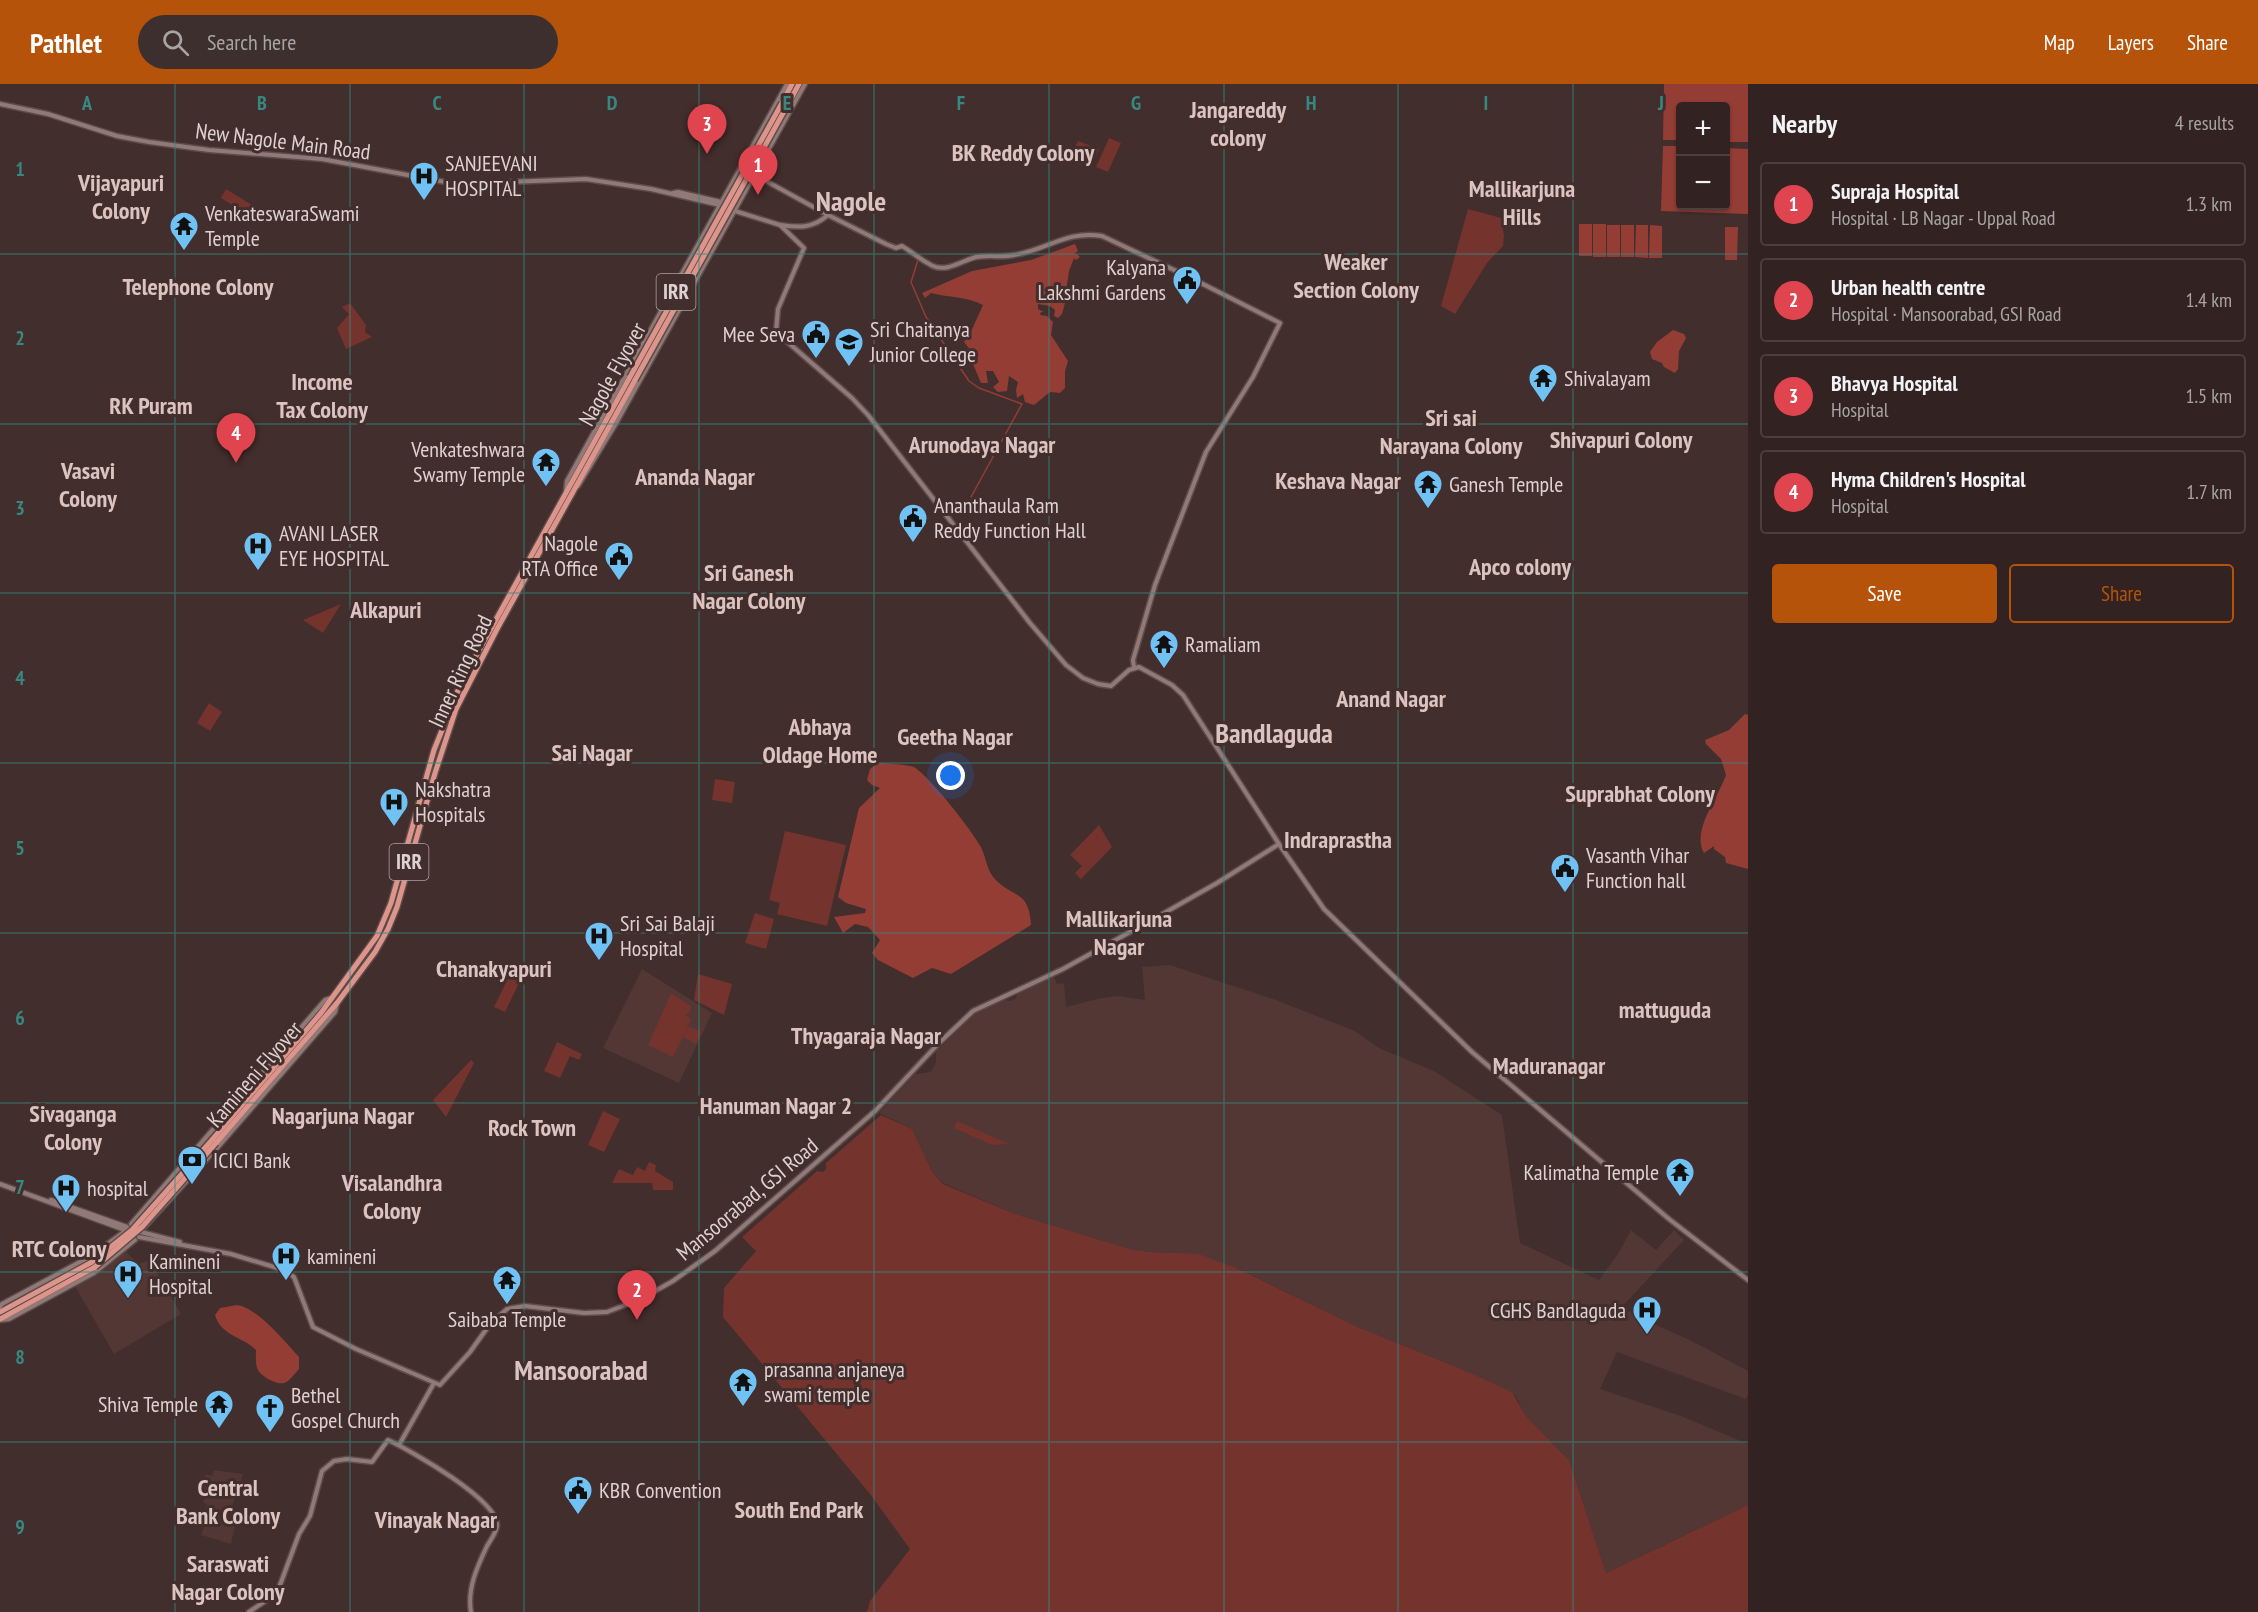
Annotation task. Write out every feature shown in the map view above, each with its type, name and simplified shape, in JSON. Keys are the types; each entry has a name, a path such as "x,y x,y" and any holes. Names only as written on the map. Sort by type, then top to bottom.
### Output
{"highway":[{"name":"Nagole Flyover","path":"569,490 784,104 792,84"},
{"name":"Nagole Flyover","path":"784,104 799,84"},
{"name":"Inner Ring Road","path":"334,997 377,936 389,910 434,750 461,683 569,490"},
{"name":"Inner Ring Road","path":"337,1003 375,952 388,929 397,907 456,709 569,490"},
{"path":"421,797 426,804"},
{"name":"Kamineni Flyover","path":"0,1320 119,1249 142,1227 334,997"},
{"name":"Kamineni Flyover","path":"214,1142 337,1003"},
{"name":"Kamineni Flyover","path":"0,1312 93,1264"}],"street":[{"path":"787,84 567,481 569,490 584,478 805,84"},
{"name":"New Nagole Main Road","path":"0,104 55,116 117,136 149,142 209,150 322,159 456,184 578,178 672,193 678,192 720,204"},
{"path":"760,133 773,140"},
{"path":"755,175 886,244 896,248 902,246 934,267 952,266 975,257 1013,256 1034,251 1071,236 1102,236 1280,323 1253,377 1206,452 1147,609 1133,660 1134,667"},
{"path":"735,211 780,225 801,228 820,222 828,215"},
{"path":"780,225 804,248 778,309 776,332 852,398 868,415 1023,615 1069,668 1093,683 1111,686 1134,667 1142,668 1184,694 1318,903 1464,1044 1654,1207 1747,1277"},
{"path":"697,247 710,254"},
{"path":"656,321 669,328"},
{"name":"Mansoorabad, GSI Road","path":"435,1383 440,1385 445,1381 490,1324 507,1308 525,1306 584,1313 607,1312 641,1299 673,1281 715,1251 867,1118 973,1011 1062,969 1160,916 1279,844"},
{"path":"0,1307 91,1256 127,1228 326,1000 334,997"},
{"path":"0,1320 9,1319 94,1273 138,1236 335,1012 337,1003"},
{"path":"0,1184 127,1228 138,1227 138,1236"},
{"path":"127,1228 127,1238 138,1236 176,1242 231,1254 284,1270 294,1276 313,1327 435,1383 399,1445"},
{"path":"249,1612 277,1593 299,1534 310,1516 321,1471 334,1461 347,1459 372,1462 387,1440 443,1472 478,1497 494,1513 497,1527 476,1570 470,1593 471,1612"}],"shaded area":[{"path":"1664,84 1748,84 1748,142 1730,142 1730,102 1676,102 1676,140 1663,140"},
{"path":"1109,138 1121,143 1108,172 1096,167"},
{"path":"1078,141 1099,149 1091,168 1069,159"},
{"path":"1663,146 1676,146 1676,210 1730,210 1730,148 1748,149 1748,214 1661,211"},
{"path":"226,189 268,215 263,224 221,198"},
{"path":"1468,209 1501,218 1503,246 1487,263 1455,314 1441,306"},
{"path":"1579,224 1592,224 1592,256 1579,256"},
{"path":"1593,224 1606,224 1606,257 1593,257"},
{"path":"1607,225 1620,225 1620,257 1607,257"},
{"path":"1621,225 1634,225 1634,257 1621,257"},
{"path":"1636,225 1648,225 1648,258 1635,257"},
{"path":"1650,225 1662,226 1662,258 1649,258"},
{"path":"1725,227 1738,227 1737,260 1725,260"},
{"path":"1075,244 1078,251 1074,254 1080,257 1076,260 1074,258 1069,271 1065,298 1060,293 1065,303 1062,314 1058,318 1054,316 1055,310 1050,306 1038,304 1038,309 1044,312 1040,315 1047,316 1053,322 1051,335 1068,361 1065,371 1065,388 1060,393 1050,392 1034,405 1025,402 1023,394 1017,398 1018,382 1009,376 1007,391 998,392 993,387 999,382 993,371 986,371 988,383 981,383 973,364 978,360 964,342 983,305 931,293 925,298 922,293 972,271 1031,260"},
{"path":"350,303 366,325 365,332 372,337 346,349 337,328 349,314 342,307"},
{"path":"1673,330 1684,334 1686,338 1679,351 1678,369 1675,373 1652,359 1650,352 1657,342"},
{"path":"341,604 323,633 303,620"},
{"path":"209,703 222,712 210,731 197,723"},
{"path":"1745,714 1748,715 1748,869 1726,863 1725,857 1714,849 1714,846 1704,853 1701,844 1703,824 1726,775 1721,759 1706,744 1705,740 1729,730"},
{"path":"878,763 912,766 921,772 974,836 994,878 1019,896 1027,905 1031,925 951,974 932,968 913,978 878,960 872,953 880,940 868,927 855,924 843,933 834,917 865,913 866,909 846,903 838,897 859,808 880,788 867,780 870,769"},
{"path":"715,779 735,782 732,803 712,800"},
{"path":"1099,825 1112,847 1081,879 1075,873 1082,866 1070,855"},
{"path":"785,831 846,845 827,926 777,914 780,903 769,900"},
{"path":"755,913 774,919 766,949 745,943"},
{"path":"1170,965 1276,1000 1355,1031 1379,1048 1434,1071 1502,1115 1520,1243 1599,1280 1618,1254 1631,1230 1656,1250 1674,1230 1684,1240 1622,1307 1748,1371 1746,1399 1617,1352 1600,1389 1681,1416 1748,1444 1748,1505 1606,1573 1569,1460 1526,1416 1515,1395 1459,1368 1358,1327 1232,1266 1200,1255 1127,1248 1015,1214 943,1183 933,1173 912,1129 879,1113 915,1074 931,1072 936,1062 936,1052 976,1012 1004,1000 1010,1001 1016,998 1017,993 1054,977 1057,984 1064,983 1066,1007 1118,996 1145,1000 1142,967"},
{"path":"514,966 525,971 505,1012 494,1007"},
{"path":"642,969 712,1013 679,1083 603,1048"},
{"path":"698,974 732,984 724,1015 694,1000"},
{"path":"671,993 691,1006 690,1012 685,1015 691,1019 684,1036 689,1026 701,1032 696,1044 683,1037 673,1057 648,1045"},
{"path":"557,1042 582,1054 579,1060 570,1056 560,1078 544,1071"},
{"path":"471,1060 474,1063 446,1117 433,1100"},
{"path":"603,1111 620,1119 604,1152 588,1145"},
{"path":"881,1115 912,1129 933,1173 943,1184 1015,1214 1127,1248 1206,1256 1232,1266 1358,1327 1512,1392 1526,1416 1569,1460 1606,1573 1748,1505 1748,1612 867,1612 870,1601 910,1549 870,1494 723,1317 724,1288 756,1251 742,1237 817,1171 823,1172 826,1169 826,1163"},
{"path":"957,1121 1008,1144 992,1145 954,1128"},
{"path":"649,1162 656,1165 655,1171 673,1182 673,1190 653,1190 652,1183 612,1183 619,1169 633,1175 637,1167 645,1171"},
{"name":"Kamineni Hospital","path":"126,1252 139,1264 150,1260 181,1314 114,1354 75,1286"},
{"path":"237,1305 254,1312 299,1357 299,1369 286,1382 277,1383 262,1375 256,1365 256,1350 227,1332 218,1322 215,1315 220,1308"},
{"path":"214,1470 243,1474 228,1518 236,1521 231,1544 201,1535 209,1513 204,1512 207,1504 203,1502 208,1492 198,1488 206,1474 212,1476"}],"waterway":[{"path":"918,260 911,282 926,317 969,381 979,388 1022,404 971,497"}],"place":[{"name":"Bhavya Hospital","path":"707,154"},
{"name":"Supraja Hospital","path":"758,195"},
{"name":"SANJEEVANI HOSPITAL","path":"424,202"},
{"name":"VenkateswaraSwami Temple","path":"184,252"},
{"name":"Kalyana Lakshmi Gardens","path":"1187,306"},
{"name":"Mee Seva","path":"816,360"},
{"name":"Sri Chaitanya Junior College","path":"849,368"},
{"name":"Shivalayam","path":"1543,404"},
{"name":"Hyma Children's Hospital","path":"236,463"},
{"name":"Venkateshwara Swamy Temple","path":"546,488"},
{"name":"Ganesh Temple","path":"1428,510"},
{"name":"Ananthaula Ram Reddy Function Hall","path":"913,544"},
{"name":"AVANI LASER EYE HOSPITAL","path":"258,572"},
{"name":"Nagole RTA Office","path":"619,582"},
{"name":"Ramaliam","path":"1164,670"},
{"name":"Nakshatra Hospitals","path":"394,828"},
{"name":"Vasanth Vihar Function hall","path":"1565,894"},
{"name":"Sri Sai Balaji Hospital","path":"599,962"},
{"name":"ICICI Bank","path":"192,1186"},
{"name":"Kalimatha Temple","path":"1680,1198"},
{"name":"hospital","path":"66,1214"},
{"name":"kamineni","path":"286,1282"},
{"name":"Kamineni Hospital","path":"128,1300"},
{"name":"Saibaba Temple","path":"507,1306"},
{"name":"Urban health centre","path":"637,1320"},
{"name":"CGHS Bandlaguda","path":"1647,1336"},
{"name":"prasanna anjaneya swami temple","path":"743,1408"},
{"name":"Shiva Temple","path":"219,1430"},
{"name":"Bethel Gospel Church","path":"270,1434"},
{"name":"KBR Convention","path":"578,1516"}],"district":[{"name":"Jangareddy colony","path":"1238,124"},
{"name":"BK Reddy Colony","path":"1023,153"},
{"name":"Vijayapuri Colony","path":"121,197"},
{"name":"Nagole","path":"851,201"},
{"name":"Mallikarjuna Hills","path":"1522,203"},
{"name":"Weaker Section Colony","path":"1356,276"},
{"name":"Telephone Colony","path":"198,287"},
{"name":"Income Tax Colony","path":"322,396"},
{"name":"RK Puram","path":"151,406"},
{"name":"Sri sai Narayana Colony","path":"1451,432"},
{"name":"Shivapuri Colony","path":"1621,440"},
{"name":"Arunodaya Nagar","path":"982,445"},
{"name":"Ananda Nagar","path":"695,477"},
{"name":"Keshava Nagar","path":"1338,481"},
{"name":"Vasavi Colony","path":"88,485"},
{"name":"Apco colony","path":"1520,567"},
{"name":"Sri Ganesh Nagar Colony","path":"749,587"},
{"name":"Alkapuri","path":"386,610"},
{"name":"Anand Nagar","path":"1391,699"},
{"name":"Bandlaguda","path":"1274,733"},
{"name":"Geetha Nagar","path":"955,737"},
{"name":"Abhaya Oldage Home","path":"820,741"},
{"name":"Sai Nagar","path":"592,753"},
{"name":"Suprabhat Colony","path":"1640,794"},
{"name":"Indraprastha","path":"1338,840"},
{"name":"Mallikarjuna Nagar","path":"1119,933"},
{"name":"Chanakyapuri","path":"494,969"},
{"name":"mattuguda","path":"1665,1010"},
{"name":"Thyagaraja Nagar","path":"866,1036"},
{"name":"Maduranagar","path":"1549,1066"},
{"name":"Hanuman Nagar 2","path":"776,1106"},
{"name":"Nagarjuna Nagar","path":"343,1116"},
{"name":"Sivaganga Colony","path":"73,1128"},
{"name":"Rock Town","path":"532,1128"},
{"name":"Visalandhra Colony","path":"392,1197"},
{"name":"RTC Colony","path":"59,1249"},
{"name":"Mansoorabad","path":"581,1370"},
{"name":"Central Bank Colony","path":"228,1502"},
{"name":"South End Park","path":"799,1510"},
{"name":"Vinayak Nagar","path":"436,1520"},
{"name":"Saraswati Nagar Colony","path":"228,1578"}]}
